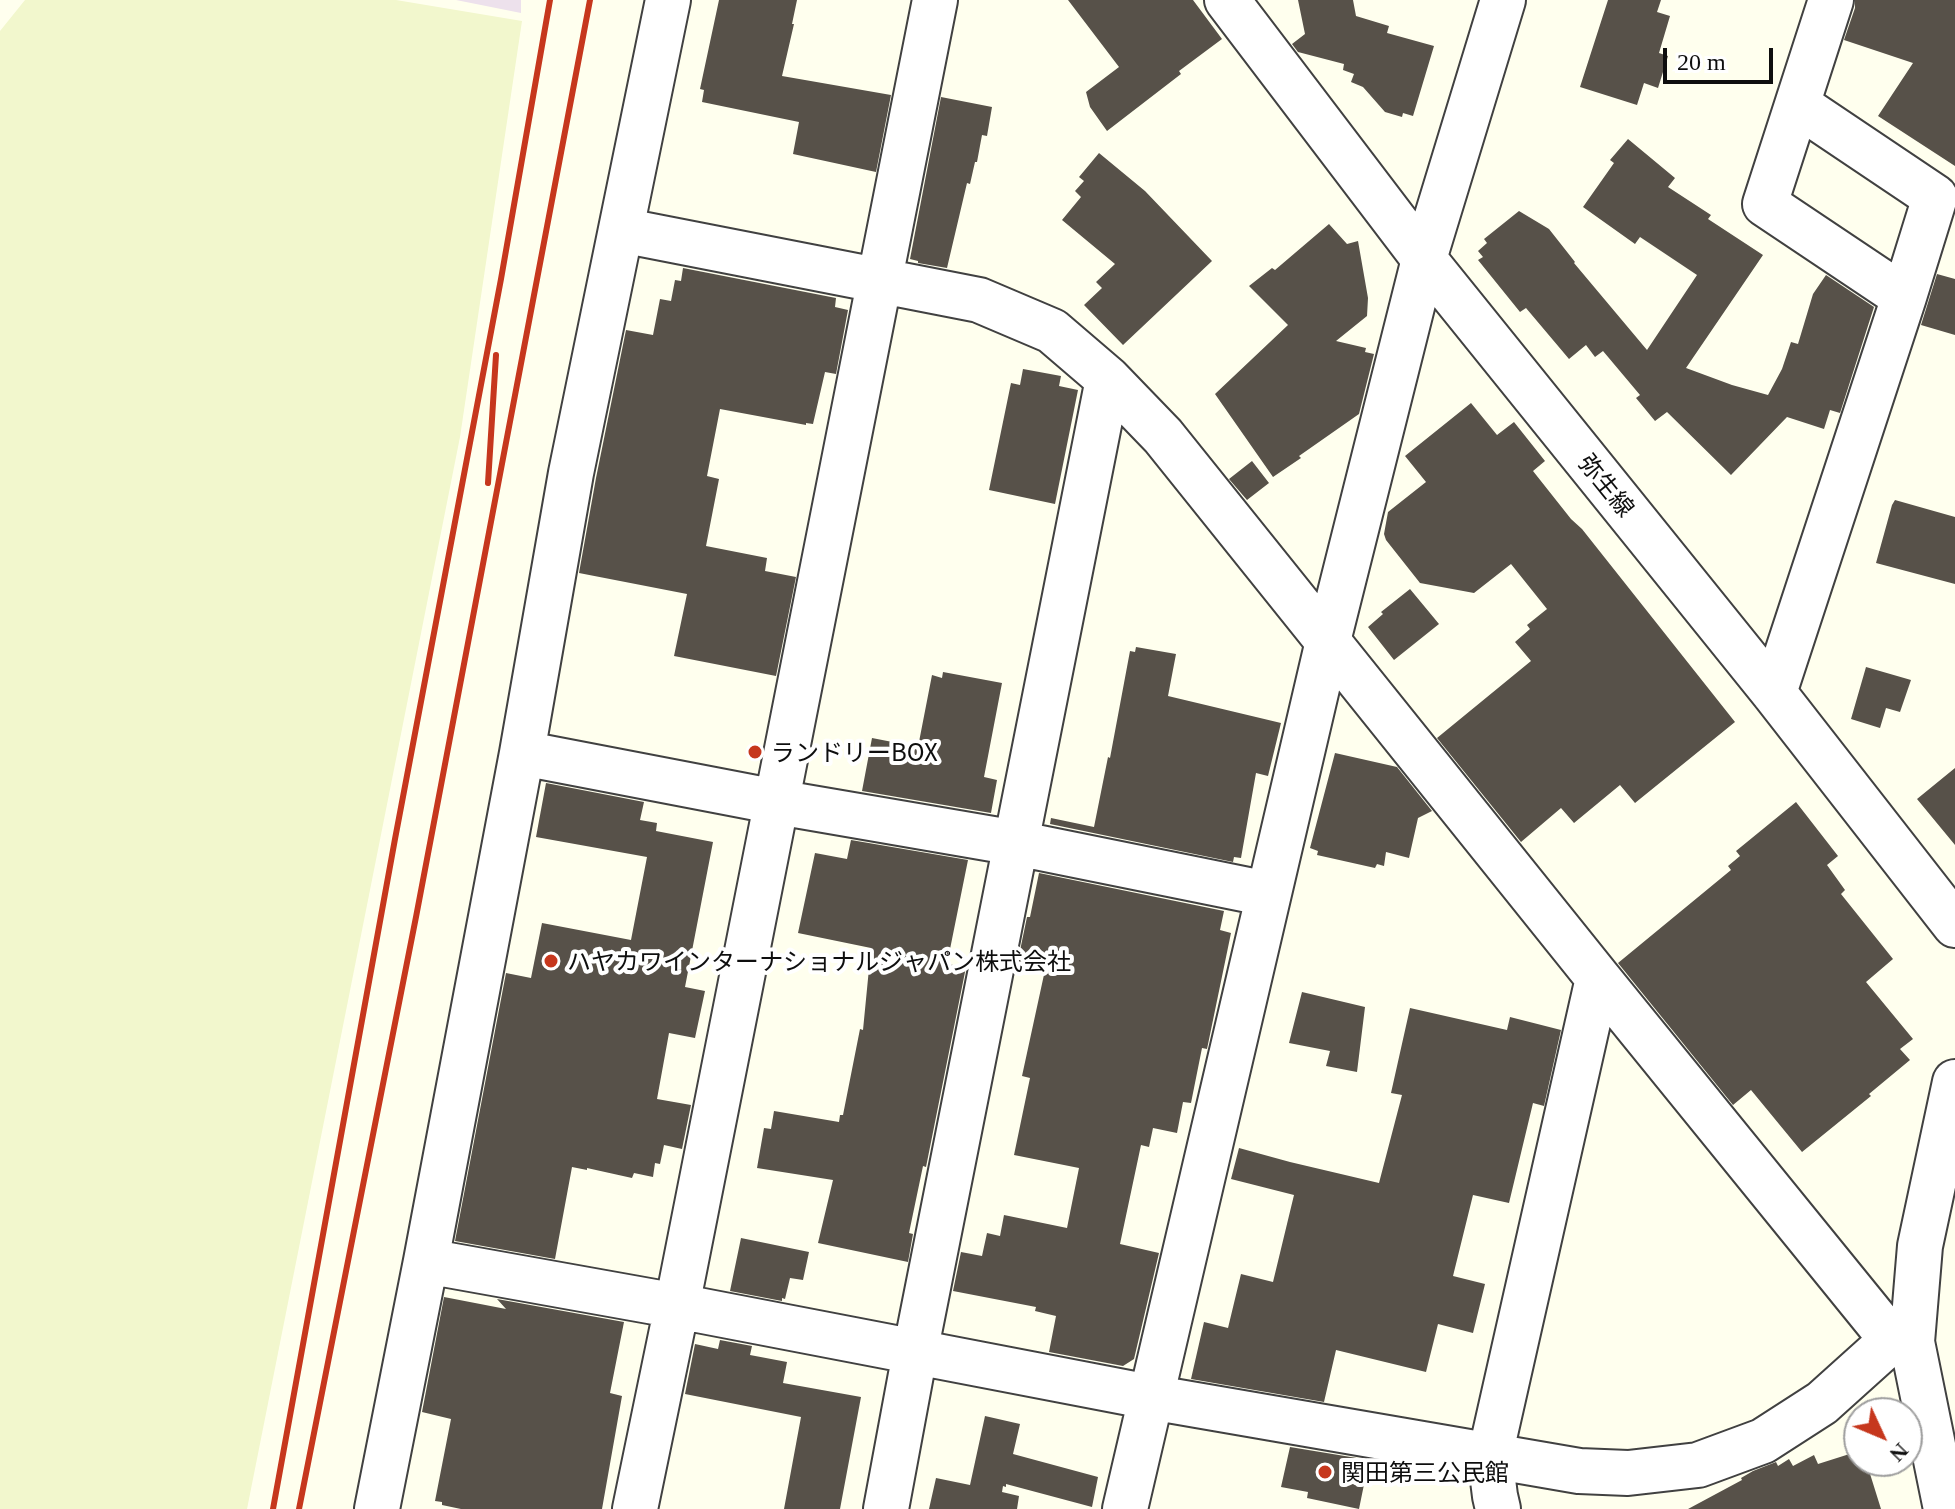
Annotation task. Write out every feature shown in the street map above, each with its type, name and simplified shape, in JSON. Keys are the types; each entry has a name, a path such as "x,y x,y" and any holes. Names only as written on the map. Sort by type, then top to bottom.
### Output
{"street":[{"path":"377,1509 522,753 571,473 668,0"},
{"path":"635,1509 935,0"},
{"name":"弥生線","path":"1227,0 1424,259 1774,693 1955,925"},
{"path":"1125,1509 1328,641 1424,259 1503,0"},
{"path":"1831,0 1765,204 1904,297"},
{"path":"1774,693 1935,197 1798,105"},
{"path":"621,230 979,300 1052,331 1108,379 1163,436 1598,978 1902,1341 1946,1509"},
{"path":"886,1509 1108,379"},
{"path":"522,753 777,802 1016,843 1268,894"},
{"path":"1498,1509 1490,1456 1598,978"},
{"path":"426,1261 1150,1397 1579,1471 1628,1473 1698,1465 1763,1441 1822,1403 1902,1341 1955,1082"}],"shaded area":[{"path":"456,0 521,0 521,13"}],"green space":[{"path":"25,0 396,0 522,21 460,437 247,1509 0,1509 0,31"}],"building":[{"path":"719,0 797,0 782,76 891,95 876,172 793,154 799,122 702,102 704,90 700,89"},
{"path":"1068,0 1193,0 1222,39 1107,131 1090,107 1086,92 1119,67"},
{"path":"1298,0 1353,0 1356,16 1389,26 1387,33 1434,46 1413,116 1403,113 1402,117 1385,112 1363,87 1351,82 1354,74 1343,70 1344,64 1298,52 1292,44 1305,34"},
{"path":"1608,0 1661,0 1657,12 1670,16 1659,53 1668,56 1658,88 1644,83 1637,105 1580,87"},
{"path":"1855,0 1955,0 1955,166 1878,116 1913,63 1844,40"},
{"path":"941,97 992,107 987,136 982,135 977,162 970,184 967,183 947,268 910,259"},
{"path":"1628,139 1675,178 1668,187 1711,215 1708,219 1763,255 1686,368 1768,395 1782,369 1791,342 1798,344 1813,294 1826,275 1874,307 1840,413 1830,410 1824,429 1787,417 1731,475 1667,412 1655,421 1636,398 1640,395 1603,351 1595,357 1586,345 1569,359 1526,308 1520,312 1478,260 1483,257 1478,251 1487,243 1484,239 1519,211 1549,229 1647,350 1697,275 1640,237 1635,244 1583,207 1614,163 1610,160"},
{"path":"1099,153 1145,191 1212,261 1123,345 1084,305 1102,288 1096,282 1115,264 1062,220 1081,197 1075,191 1084,181 1079,177"},
{"path":"1329,224 1347,244 1358,241 1368,298 1367,316 1336,341 1366,348 1365,352 1374,354 1359,414 1273,477 1215,394 1288,325 1249,286 1272,268 1275,270"},
{"path":"683,268 836,298 835,307 848,310 836,374 825,372 813,424 720,409 707,476 719,479 706,546 767,558 765,571 796,577 776,676 674,656 687,594 579,573 626,330 653,335 660,299 671,301 675,280 681,281"},
{"path":"1937,274 1955,279 1955,335 1921,325"},
{"path":"1023,369 1061,376 1059,386 1078,390 1055,504 989,490 1011,383 1020,385"},
{"path":"1471,403 1497,435 1514,422 1545,461 1533,471 1735,722 1635,803 1620,785 1574,823 1561,808 1521,842 1437,738 1531,661 1515,642 1530,629 1527,625 1547,609 1511,564 1474,593 1420,583 1384,534 1388,512 1426,482 1405,456"},
{"path":"1252,461 1269,483 1247,500 1229,479"},
{"path":"1895,500 1955,517 1955,584 1876,563"},
{"path":"1410,589 1439,624 1394,660 1368,627 1383,614 1381,612"},
{"path":"1136,647 1176,654 1168,696 1281,723 1268,776 1256,773 1241,858 1234,857 1233,862 1050,824 1051,818 1094,827 1130,651 1135,652"},
{"path":"1866,667 1911,680 1900,712 1886,708 1880,728 1851,719"},
{"path":"943,672 1002,683 984,777 997,780 991,813 862,791 872,738 918,747 932,675 942,678"},
{"path":"1335,753 1397,767 1432,811 1418,818 1409,858 1386,852 1384,866 1377,864 1375,868 1317,855 1318,851 1310,848"},
{"path":"1955,768 1955,845 1917,799"},
{"path":"546,783 644,802 640,820 657,823 656,831 713,842 685,987 705,991 695,1038 669,1033 657,1099 691,1105 682,1149 664,1145 660,1164 655,1163 653,1177 634,1173 632,1178 572,1167 555,1259 455,1241 506,973 531,978 542,923 631,940 647,857 536,837"},
{"path":"1796,802 1838,856 1827,865 1845,890 1841,894 1893,959 1866,982 1913,1039 1900,1049 1910,1060 1802,1152 1751,1090 1733,1105 1618,963 1731,870 1728,866 1740,856 1736,851"},
{"path":"851,840 968,860 947,964 966,967 926,1167 923,1166 909,1233 913,1234 908,1262 818,1243 833,1180 757,1168 764,1128 771,1129 774,1111 839,1122 840,1115 843,1115 860,1029 863,1030 871,948 798,933 815,853 847,859"},
{"path":"1039,873 1224,911 1220,930 1231,933 1207,1049 1202,1048 1191,1103 1183,1102 1177,1133 1153,1128 1149,1147 1141,1145 1120,1244 1159,1253 1134,1359 1123,1366 1049,1352 1056,1316 1035,1311 1036,1307 953,1291 961,1252 982,1256 987,1233 1000,1236 1004,1215 1067,1228 1079,1168 1014,1155 1030,1078 1022,1076 1045,970 1017,965"},
{"path":"1302,992 1365,1007 1357,1072 1326,1066 1330,1051 1289,1043"},
{"path":"1410,1008 1507,1030 1510,1017 1561,1030 1544,1106 1533,1103 1509,1203 1473,1195 1453,1276 1485,1284 1473,1333 1438,1324 1426,1372 1336,1350 1324,1402 1191,1379 1204,1322 1228,1328 1241,1274 1273,1282 1294,1195 1231,1179 1239,1148 1379,1183 1402,1095 1391,1093"},
{"path":"741,1238 809,1252 803,1280 790,1278 785,1299 782,1298 782,1301 730,1291"},
{"path":"444,1297 506,1309 497,1299 624,1322 610,1393 622,1396 602,1509 461,1509 435,1501 451,1419 422,1412"},
{"path":"720,1340 752,1346 750,1355 787,1362 783,1383 861,1397 840,1509 784,1509 801,1417 685,1394 695,1344 718,1349"},
{"path":"985,1416 1020,1424 1013,1454 1098,1477 1092,1507 1006,1484 1002,1492 1019,1496 1017,1509 929,1509 936,1478 970,1485"},
{"name":"関田第三公民館","path":"1290,1447 1369,1460 1359,1509 1307,1498 1308,1492 1281,1487"},
{"path":"1814,1455 1818,1464 1843,1456 1843,1477 1871,1477 1881,1509 1688,1509 1753,1471 1776,1462 1778,1466 1789,1459 1793,1466"}],"railway":[{"path":"273,1509 550,0"},
{"path":"299,1509 416,917 590,0"},
{"path":"488,483 496,355"}],"place":[{"name":"ランドリーBOX","path":"755,752"},
{"name":"ハヤカワインターナショナルジャパン株式会社","path":"551,961"},
{"name":"関田第三公民館","path":"1325,1472"}]}
